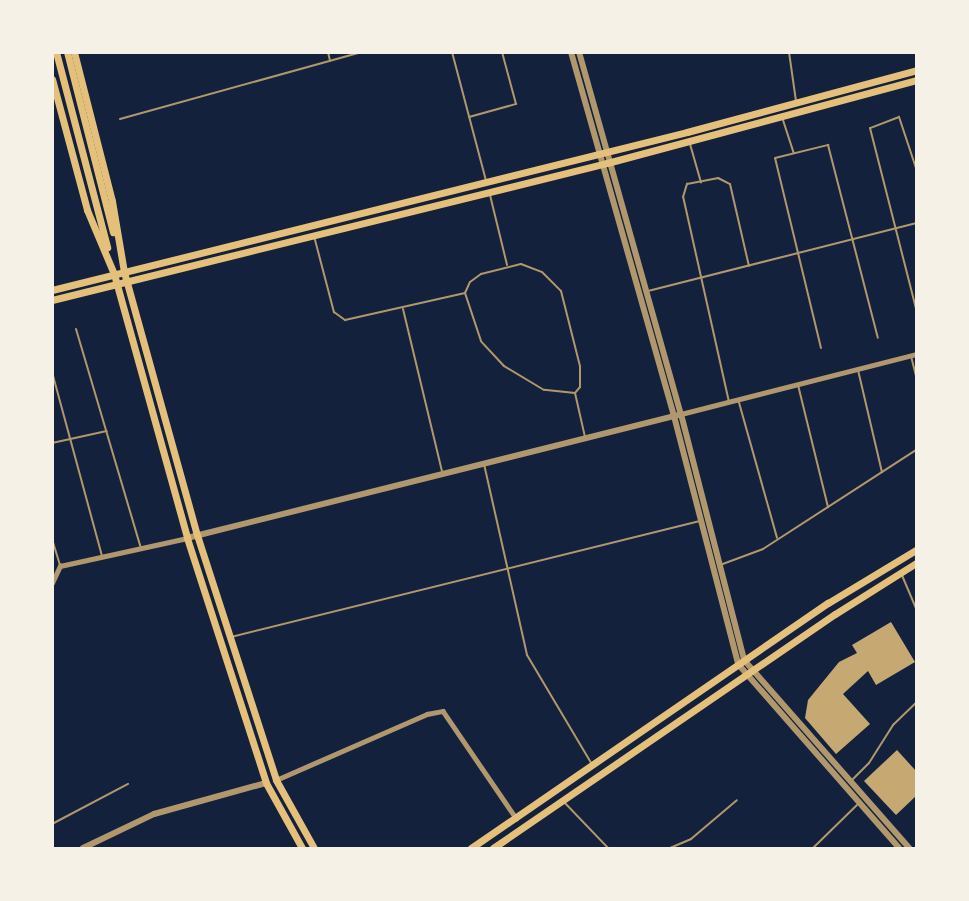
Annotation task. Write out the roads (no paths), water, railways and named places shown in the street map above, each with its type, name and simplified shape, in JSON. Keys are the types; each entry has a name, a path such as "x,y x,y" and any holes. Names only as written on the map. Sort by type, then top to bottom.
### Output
{"main road":[{"path":"56,52 115,278 187,538 266,783 302,849"},
{"path":"67,52 125,276 228,638 276,780 314,849"},
{"path":"74,52 112,201 125,276"},
{"path":"125,276 486,181 797,104 916,70"},
{"path":"52,79 87,210 115,278"},
{"path":"52,290 125,276 314,233 604,164 916,80"},
{"path":"52,300 115,278"},
{"path":"471,849 741,662 916,550"},
{"path":"493,849 748,673 916,562"}],"street":[{"path":"571,52 678,415 701,521 741,662 899,849"},
{"path":"579,52 601,154"},
{"path":"604,164 646,291 719,565 741,662"},
{"path":"52,584 60,566 187,538 914,355"},
{"path":"748,673 909,849"},
{"path":"276,780 427,714 443,711 516,818"},
{"path":"83,849 154,814 266,783"}],"lane":[{"path":"328,52 330,61"},
{"path":"120,119 361,52"},
{"path":"452,52 486,181"},
{"path":"470,117 516,104 502,52"},
{"path":"789,52 797,104"},
{"path":"782,117 794,153"},
{"path":"916,168 899,117 870,128 916,309"},
{"path":"690,142 701,182"},
{"path":"821,348 775,158 828,145 878,338"},
{"path":"729,402 683,197 687,184 718,178 730,184 749,266"},
{"path":"488,190 507,265"},
{"path":"646,291 798,255 916,223"},
{"path":"314,233 334,312 345,320 403,309 465,293"},
{"path":"521,264 542,272 561,291 580,366 580,387 575,393 544,390 504,366 481,341 465,293 470,282 480,274 507,265 521,264"},
{"path":"403,309 443,474"},
{"path":"76,329 141,548"},
{"path":"914,355 916,376"},
{"path":"858,369 882,472"},
{"path":"52,372 102,556"},
{"path":"797,384 828,507"},
{"path":"575,393 586,438"},
{"path":"738,399 777,539"},
{"path":"52,443 107,431"},
{"path":"719,565 777,539 916,450"},
{"path":"484,464 527,655 591,765"},
{"path":"228,638 701,521"},
{"path":"52,539 60,566"},
{"path":"900,572 916,609"},
{"path":"850,782 869,763 892,726 916,704"},
{"path":"52,824 128,784"},
{"path":"670,849 691,839 736,800"},
{"path":"563,801 608,849"},
{"path":"813,849 859,802"}]}
